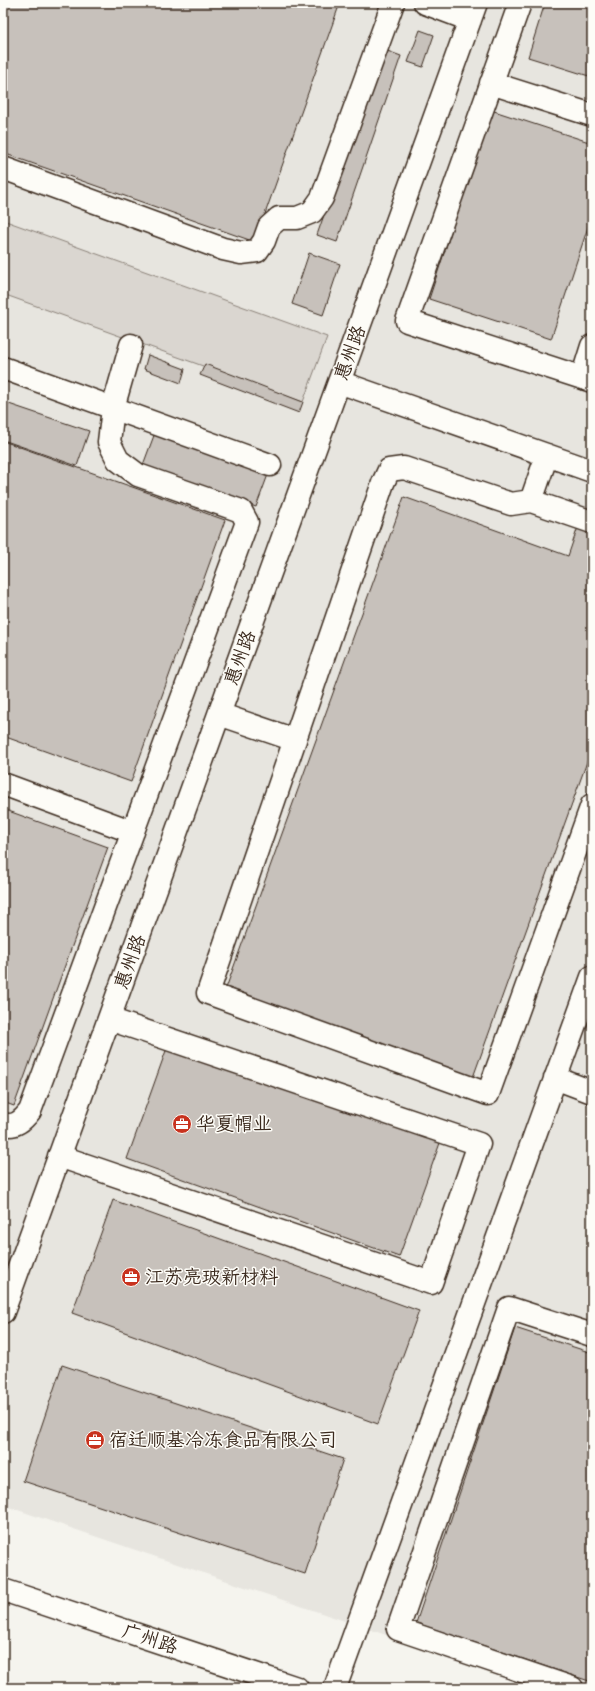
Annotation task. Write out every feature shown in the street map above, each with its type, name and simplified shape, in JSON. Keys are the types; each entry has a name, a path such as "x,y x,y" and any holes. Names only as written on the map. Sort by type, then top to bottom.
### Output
{"street":[{"path":"3,168 222,249 241,253 257,251 264,241 269,227 274,222 279,218 298,218 312,212 322,198 393,3"},
{"path":"425,3 473,11"},
{"path":"520,3 407,321 587,380 592,346"},
{"name":"惠州路","path":"3,1312 473,11"},
{"path":"491,83 592,115"},
{"path":"3,1124 8,1126 22,1121 30,1111 247,522 241,511 138,475 118,460 109,442 112,408 131,345"},
{"path":"3,368 270,465"},
{"path":"339,382 592,471"},
{"path":"531,501 547,455"},
{"path":"592,522 531,501 511,504 404,468 389,470 383,483 208,993 488,1094 592,804"},
{"path":"219,714 295,740"},
{"path":"3,784 133,832"},
{"path":"335,1688 555,1078 587,1004 592,977"},
{"path":"59,1156 431,1284 479,1144 109,1019"},
{"path":"555,1078 592,1092"},
{"path":"572,1688 398,1629 509,1308 592,1335"},
{"name":"广州路","path":"3,1590 297,1688"}],"shaded area":[{"path":"3,3 592,3 592,1688 542,1688 3,1505"},
{"path":"3,220 327,337 303,402 3,294"}],"building":[{"path":"3,3 340,3 255,242 3,153"},
{"path":"545,3 592,3 592,77 528,57"},
{"path":"420,30 434,35 423,67 408,62"},
{"path":"382,49 401,56 337,242 317,235"},
{"path":"491,110 592,143 592,215 551,339 429,299"},
{"path":"309,253 340,264 323,315 292,304"},
{"path":"148,355 185,369 181,383 144,369"},
{"path":"205,364 303,402 299,413 200,375"},
{"path":"3,402 89,431 77,466 3,440"},
{"path":"156,430 269,472 256,507 143,465"},
{"path":"3,441 225,520 131,782 3,736"},
{"path":"404,497 568,556 578,527 592,532 592,748 472,1080 225,991"},
{"path":"3,809 108,847 14,1106 3,1102"},
{"path":"168,1045 440,1143 399,1257 127,1159"},
{"path":"113,1200 419,1311 378,1424 72,1313"},
{"path":"515,1328 592,1353 592,1682 416,1623"},
{"path":"62,1365 343,1459 305,1574 23,1481"}],"place":[{"name":"华夏帽业","path":"182,1124"},
{"name":"江苏亮玻新材料","path":"131,1277"},
{"name":"宿迁顺基冷冻食品有限公司","path":"95,1440"}]}
